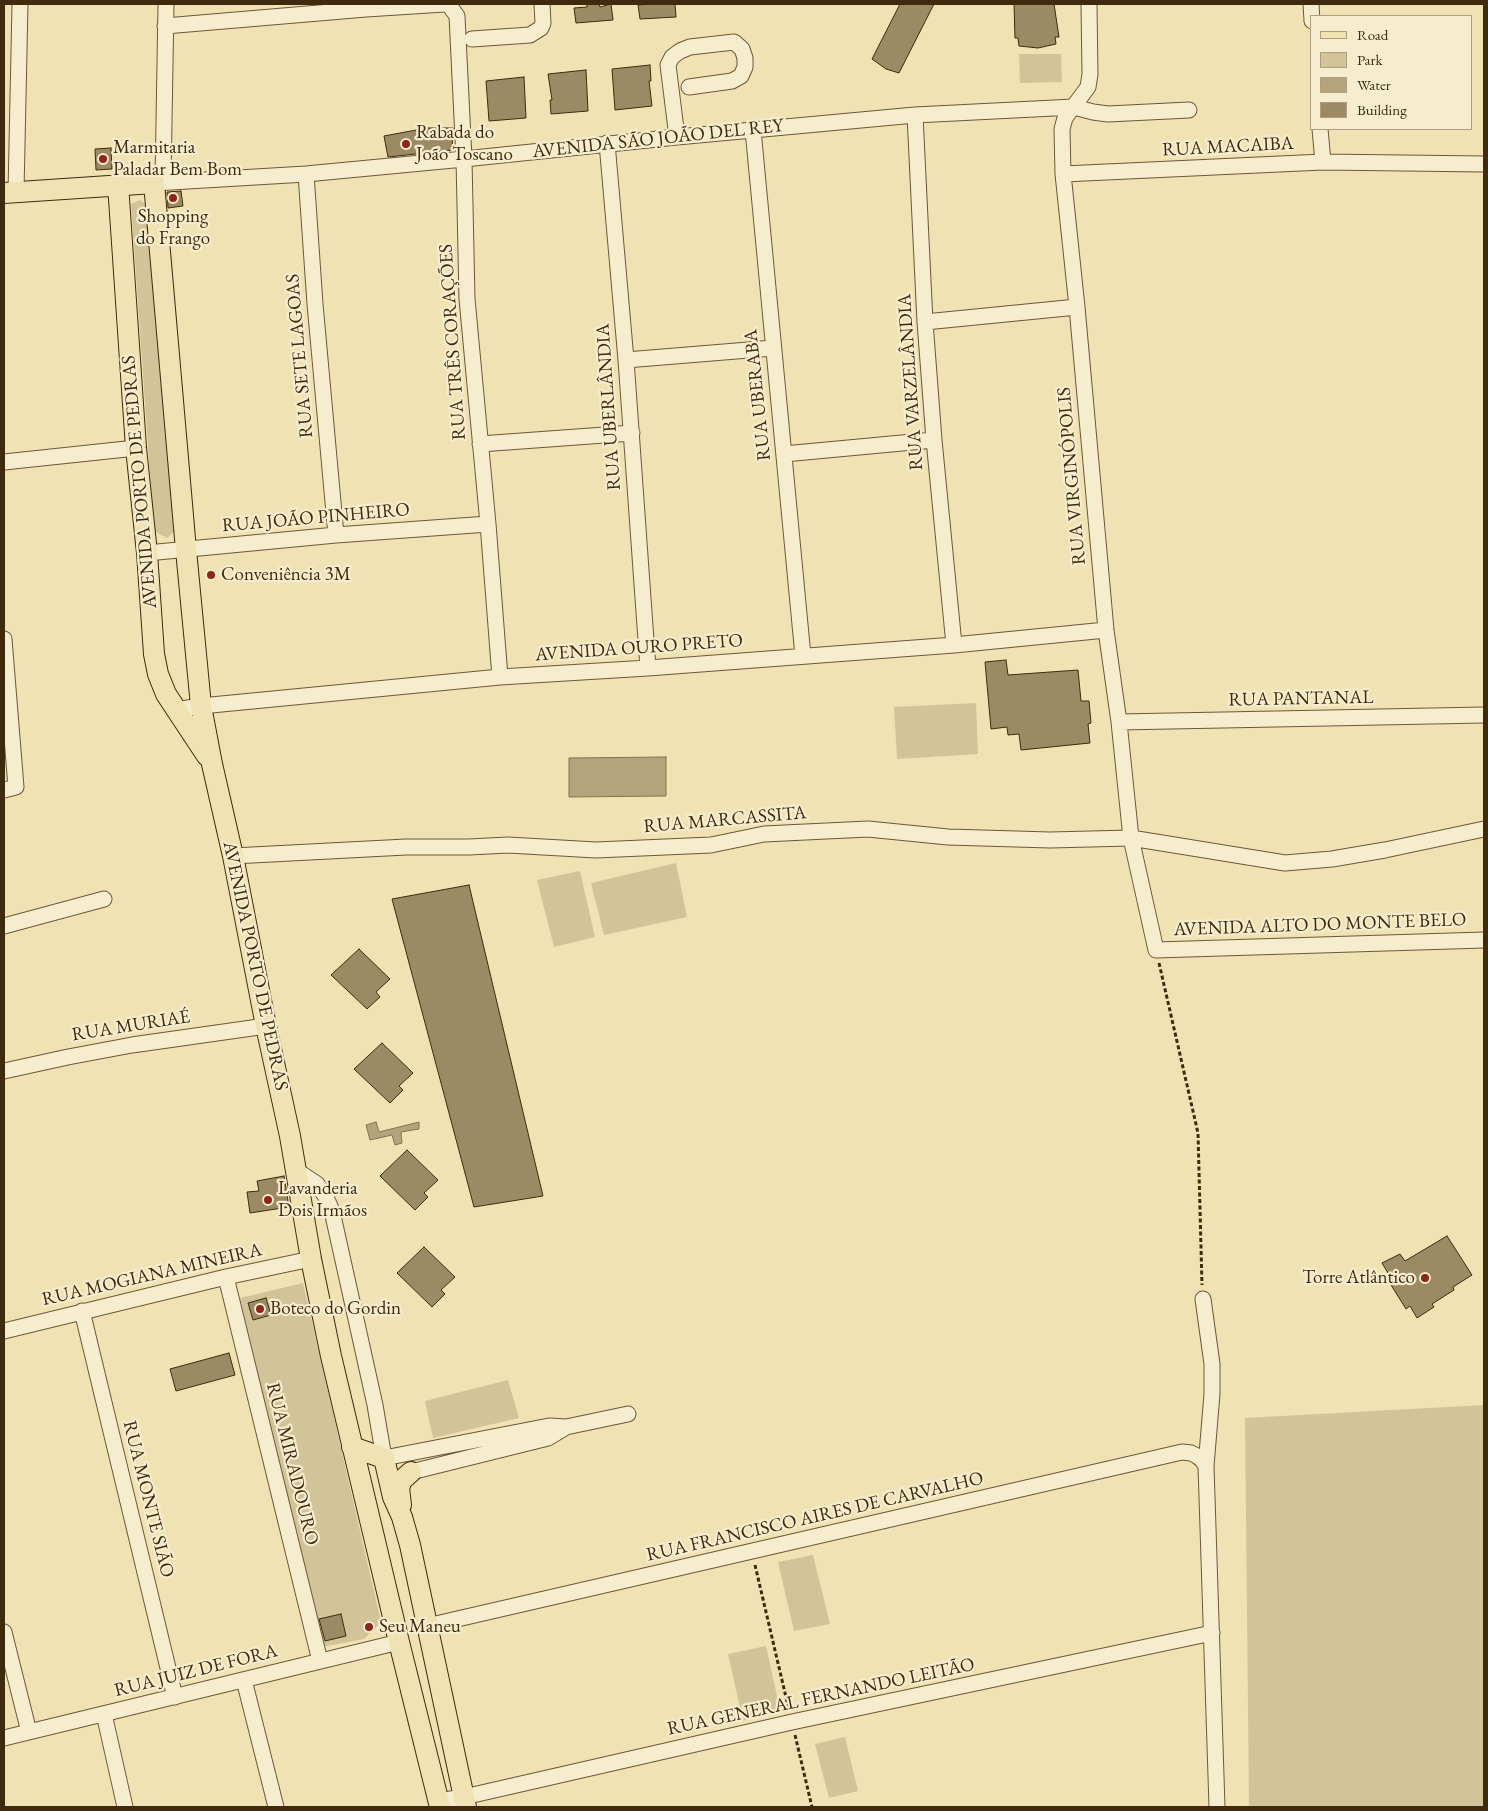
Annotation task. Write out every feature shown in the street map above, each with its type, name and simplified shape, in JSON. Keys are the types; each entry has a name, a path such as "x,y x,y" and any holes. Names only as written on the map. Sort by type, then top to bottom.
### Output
{"main road":[{"name":"AVENIDA SÃO JOÃO DEL REY","path":"10,193 158,182"},
{"name":"AVENIDA PORTO DE PEDRAS","path":"158,182 186,550 201,706 296,1170 311,1259 352,1446 439,1804"},
{"name":"AVENIDA PORTO DE PEDRAS","path":"118,184 136,448 147,553 154,654 158,674 166,694 212,764"},
{"path":"352,1446 385,1463 393,1498 402,1517"},
{"path":"358,1471 363,1466 385,1463"},
{"path":"412,1472 402,1480 400,1488 402,1517 465,1802"}],"street":[{"path":"10,193 11,37 20,4"},
{"path":"158,182 166,4"},
{"path":"472,39 530,35 536,32 543,24 542,4"},
{"name":"RUA VIRGINÓPOLIS","path":"1089,4 1090,74 1088,87 1066,118 1062,129 1063,174 1106,630 1119,722 1131,838 1156,950"},
{"path":"166,26 366,6 450,5"},
{"name":"RUA TRÊS CORAÇÕES","path":"450,5 457,16 464,160 467,299 500,677"},
{"path":"677,137 668,66 672,57 690,47 734,42 742,49 745,67 741,76 732,80 689,87"},
{"name":"AVENIDA SÃO JOÃO DEL REY","path":"158,182 306,174 915,115 1074,107 1108,114 1189,110"},
{"name":"RUA VARZELÂNDIA","path":"915,115 925,322 934,440 954,645"},
{"name":"RUA UBERABA","path":"753,130 803,656"},
{"path":"1320,130 1322,162"},
{"name":"RUA UBERLÂNDIA","path":"607,144 632,433 648,668"},
{"name":"RUA MACAIBA","path":"1063,174 1322,162 1484,164"},
{"name":"RUA SETE LAGOAS","path":"306,174 315,304 336,535"},
{"path":"925,322 1077,308"},
{"path":"626,360 774,348"},
{"path":"480,444 632,433"},
{"path":"784,454 934,440"},
{"path":"4,462 136,448"},
{"name":"RUA JOÃO PINHEIRO","path":"147,553 336,535 488,524"},
{"name":"AVENIDA OURO PRETO","path":"175,710 500,677 954,645 1106,630"},
{"path":"4,639 10,789"},
{"name":"RUA PANTANAL","path":"1119,722 1484,715"},
{"name":"RUA MARCASSITA","path":"233,856 406,847 508,845 596,850 711,845 764,834 868,828 967,838 1050,840 1131,838 1285,863 1332,859 1385,850 1484,829"},
{"path":"4,926 104,899"},
{"name":"AVENIDA ALTO DO MONTE BELO","path":"1156,950 1484,940"},
{"name":"RUA MURIAÉ","path":"4,1072 132,1045 266,1026"},
{"path":"296,1170 317,1184 326,1197 332,1211 376,1405 385,1463 549,1426 566,1427 628,1414"},
{"name":"RUA MOGIANA MINEIRA","path":"4,1331 226,1277 311,1259"},
{"name":"RUA MIRADOURO","path":"226,1277 320,1661"},
{"path":"1203,1299 1212,1364 1212,1394 1206,1466 1217,1807"},
{"name":"RUA MONTE SIÃO","path":"82,1311 175,1697"},
{"path":"412,1472 548,1438 566,1427"},
{"name":"RUA FRANCISCO AIRES DE CARVALHO","path":"427,1626 1182,1452 1197,1456 1206,1466"},
{"path":"4,1632 29,1732"},
{"name":"RUA GENERAL FERNANDO LEITÃO","path":"439,1804 465,1802 792,1722 1212,1633"},
{"name":"RUA JUIZ DE FORA","path":"4,1738 399,1642"},
{"path":"244,1680 276,1807"},
{"path":"104,1714 124,1807"}],"path":[{"path":"1156,950 1198,1132 1203,1299"},
{"path":"752,1552 812,1807"}],"green space":[{"path":"1019,54 1061,54 1062,82 1020,83"},
{"path":"140,200 153,209 175,531 167,538 154,531 131,204"},
{"path":"976,703 978,754 897,759 894,707"},
{"path":"676,863 687,917 604,935 591,883"},
{"path":"580,871 595,937 554,947 537,880"},
{"path":"303,1283 381,1622 364,1639 322,1647 240,1298"},
{"path":"508,1380 519,1418 433,1438 425,1401"},
{"path":"1484,1405 1484,1807 1249,1807 1245,1418"},
{"path":"813,1555 830,1624 794,1631 778,1562"},
{"path":"766,1646 780,1710 743,1721 728,1654"},
{"path":"845,1737 858,1791 829,1798 815,1744"}],"water":[{"path":"666,757 666,796 569,797 569,758"},
{"path":"376,1122 379,1132 419,1122 419,1129 401,1132 402,1143 395,1145 392,1135 370,1140 366,1125"}],"building":[{"path":"587,4 599,4 600,7 611,4 613,20 576,23 574,8 587,7"},
{"path":"675,4 676,17 640,19 638,5"},
{"path":"900,4 934,4 899,73 886,69 872,59"},
{"path":"1014,4 1054,4 1059,37 1055,37 1056,44 1038,48 1019,46 1018,38 1015,38"},
{"path":"650,65 651,81 649,81 652,106 615,110 612,69"},
{"path":"586,70 588,111 551,114 550,100 552,100 548,74"},
{"path":"524,77 526,118 489,121 486,81"},
{"name":"Rabada do João Toscano","path":"427,128 453,128 452,150 388,157 384,136"},
{"name":"Marmitaria Paladar Bem Bom","path":"111,148 112,169 96,170 95,149"},
{"name":"Shopping do Frango","path":"181,191 183,206 168,208 167,192"},
{"path":"1006,660 1008,675 1078,670 1081,701 1089,701 1091,723 1088,724 1090,743 1021,750 1019,734 1008,735 1007,727 991,729 985,662"},
{"path":"469,885 543,1196 474,1207 392,899"},
{"path":"359,949 390,979 376,992 380,997 367,1009 331,975"},
{"path":"382,1043 413,1073 399,1086 403,1090 390,1103 354,1069"},
{"path":"407,1150 438,1180 424,1193 428,1197 415,1210 380,1176"},
{"name":"Lavanderia Dois Irmãos","path":"284,1176 289,1207 250,1213 247,1192 259,1191 257,1181"},
{"name":"Torre Atlântico","path":"1447,1236 1472,1275 1453,1287 1454,1290 1432,1304 1434,1307 1417,1318 1410,1306 1406,1309 1391,1285 1394,1283 1382,1263 1400,1254 1405,1261"},
{"path":"424,1247 455,1277 441,1290 445,1294 432,1307 397,1273"},
{"name":"Boteco do Gordin","path":"266,1298 271,1315 253,1320 248,1303"},
{"path":"229,1353 235,1375 176,1391 170,1369"},
{"path":"341,1614 346,1636 325,1641 319,1619"}],"place":[{"name":"Rabada do João Toscano","path":"406,144"},
{"name":"Marmitaria Paladar Bem Bom","path":"103,159"},
{"name":"Shopping do Frango","path":"173,198"},
{"name":"Conveniência 3M","path":"211,575"},
{"name":"Lavanderia Dois Irmãos","path":"268,1200"},
{"name":"Torre Atlântico","path":"1425,1278"},
{"name":"Boteco do Gordin","path":"260,1309"},
{"name":"Seu Maneu","path":"369,1627"}]}
